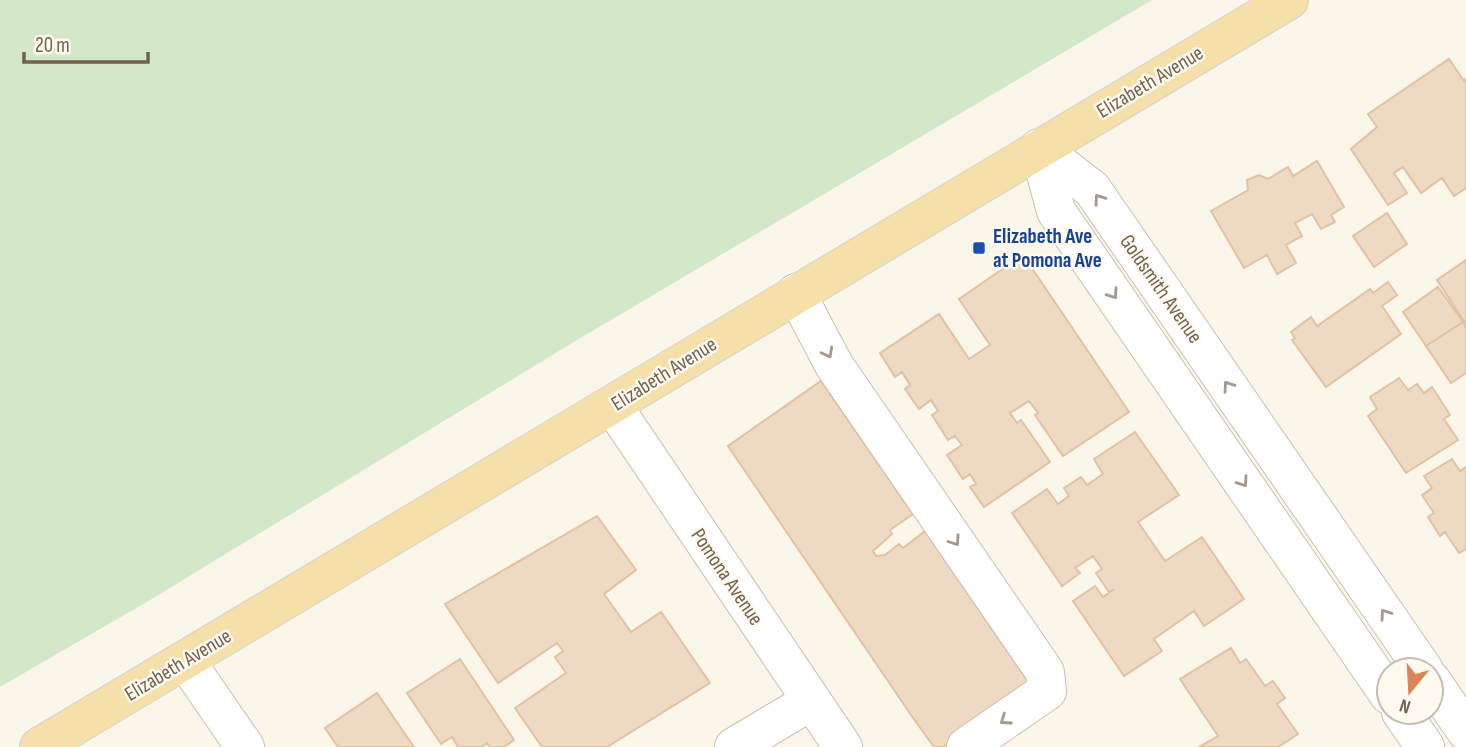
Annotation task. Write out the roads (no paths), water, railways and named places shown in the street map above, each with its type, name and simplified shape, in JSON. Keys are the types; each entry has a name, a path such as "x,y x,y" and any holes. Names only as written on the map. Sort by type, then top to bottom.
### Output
{"main road":[{"name":"Elizabeth Avenue","path":"39,747 1289,0"}],"street":[{"name":"Goldsmith Avenue","path":"1039,148 1092,189 1414,656"},
{"name":"Goldsmith Avenue","path":"1039,148 1056,211 1375,675"},
{"path":"796,293 834,365 1045,672 1047,691 966,747"},
{"name":"Pomona Avenue","path":"613,406 842,747"},
{"path":"1304,571 1340,549"},
{"path":"186,660 245,747"},
{"path":"1445,700 1466,731"},
{"path":"734,747 811,701"},
{"path":"1411,726 1425,747"}],"place":[{"name":"Elizabeth Ave at Pomona Ave","path":"979,248"}]}
